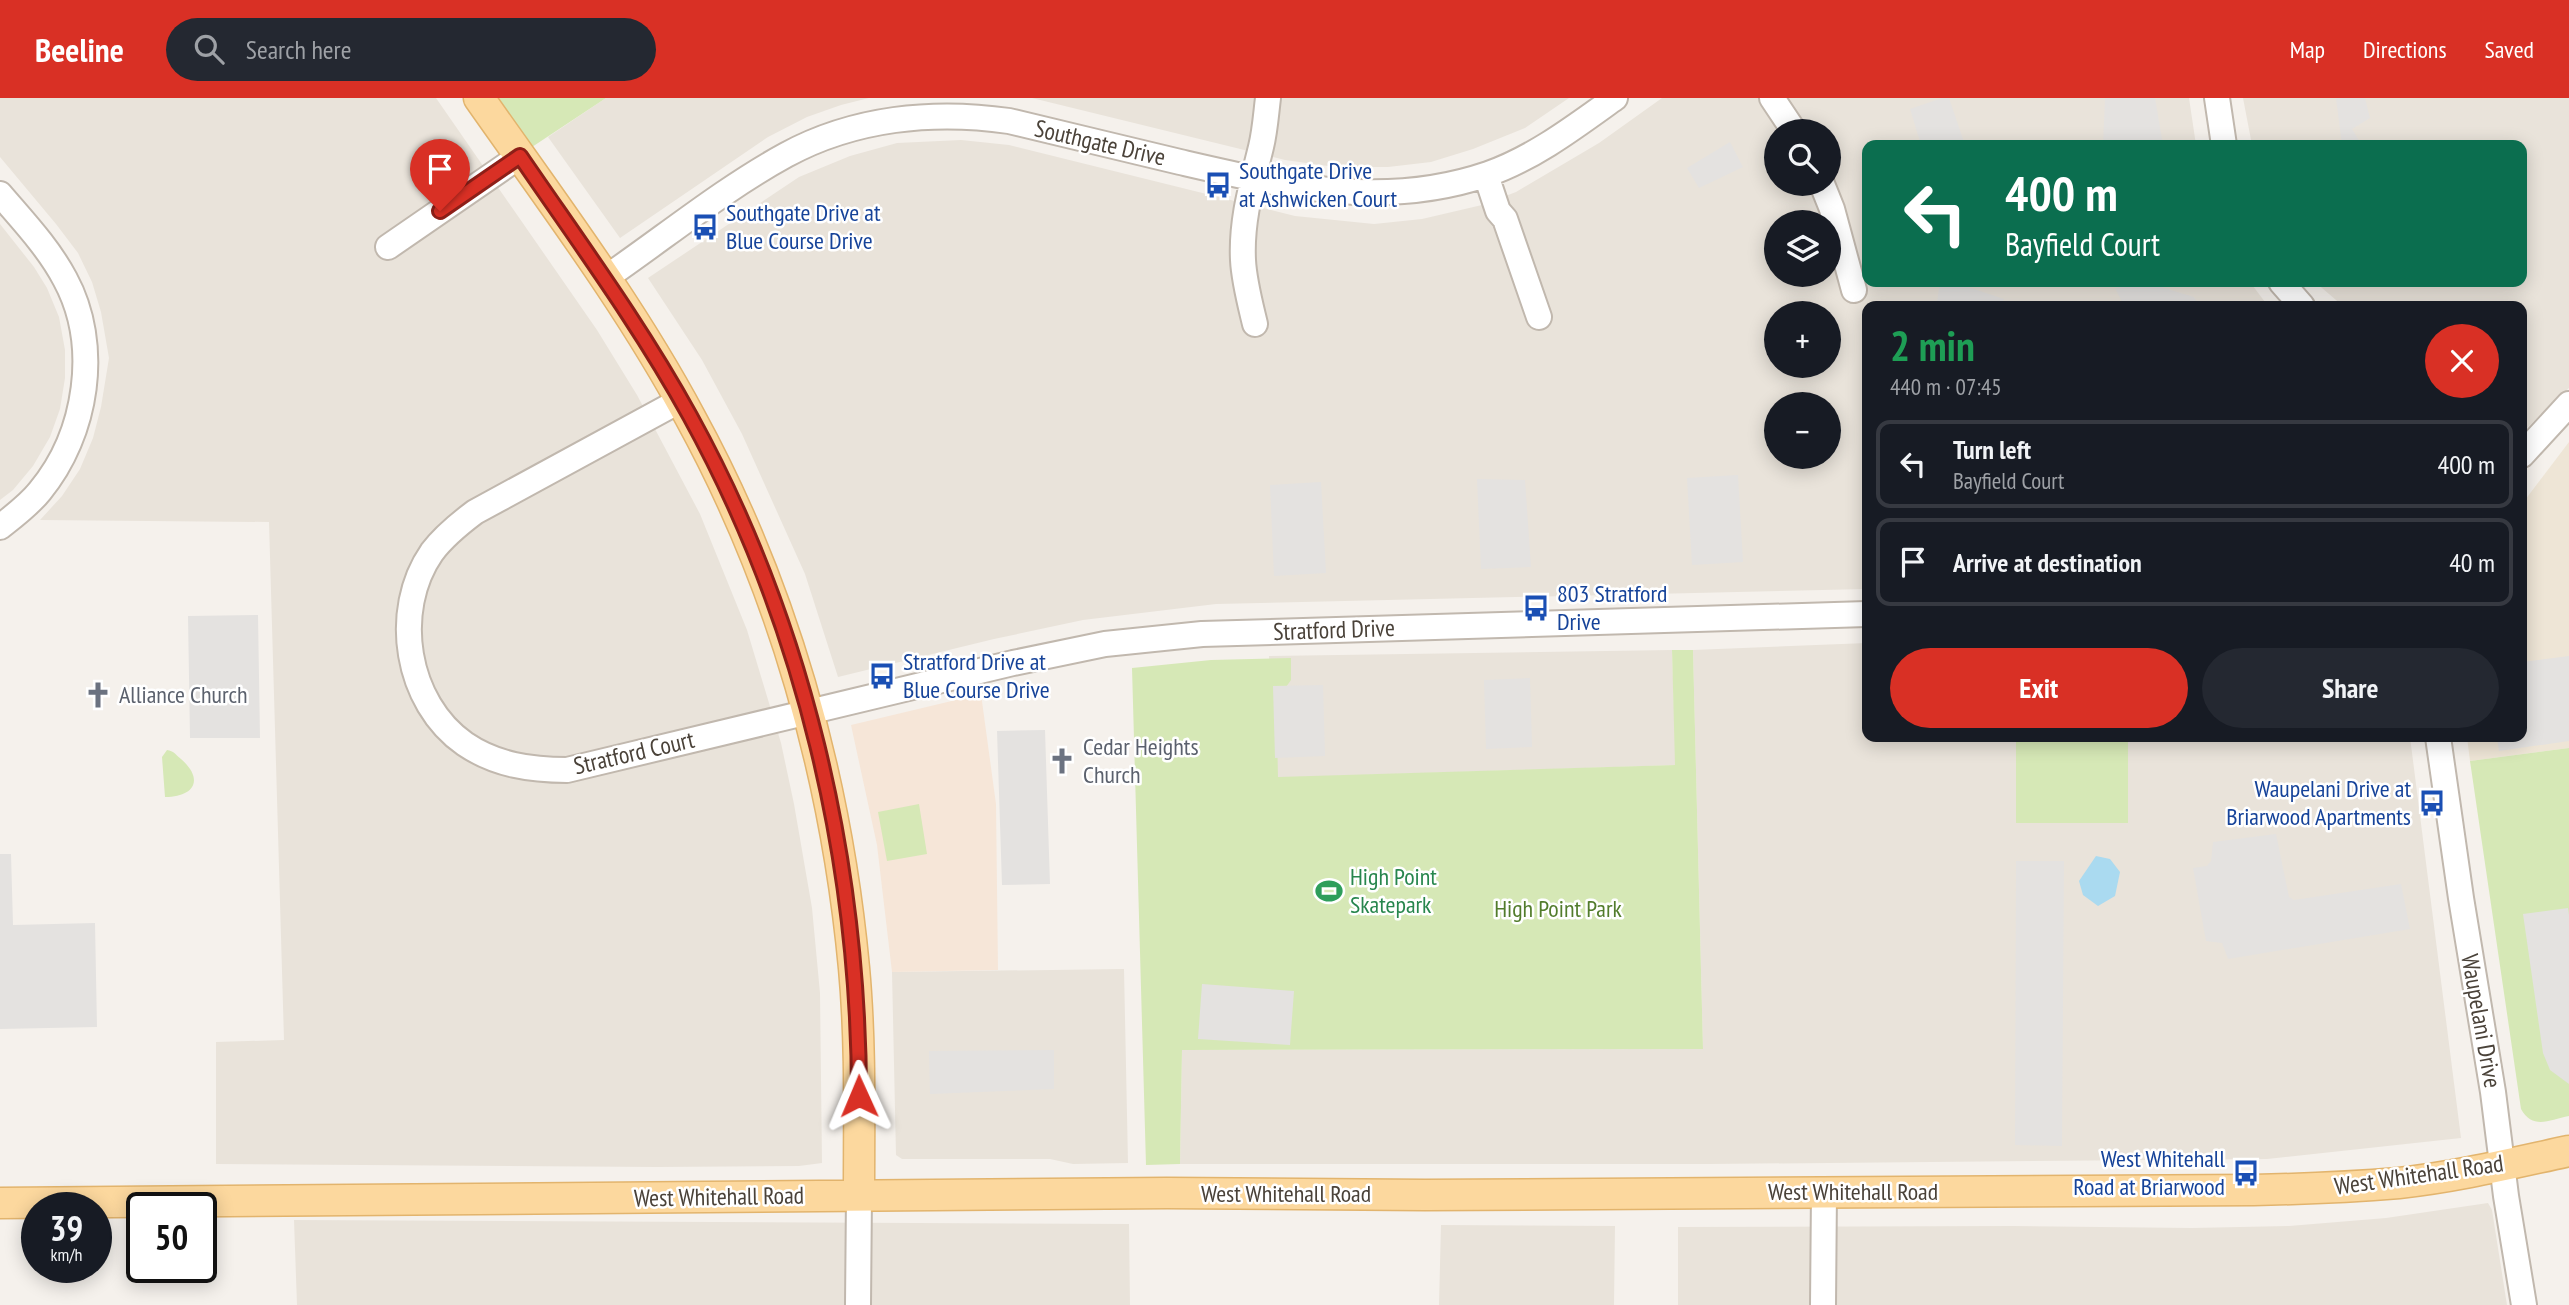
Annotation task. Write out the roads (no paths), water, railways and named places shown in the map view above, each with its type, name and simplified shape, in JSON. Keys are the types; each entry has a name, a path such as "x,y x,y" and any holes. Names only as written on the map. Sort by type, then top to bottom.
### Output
{"main road":[{"path":"480,98 604,279 681,400 716,466 752,548 785,635 808,710 836,835 853,960 859,1074 859,1195"},
{"name":"West Whitehall Road","path":"0,1203 859,1195 2129,1192 2338,1188 2402,1182 2502,1165 2569,1150"}],"street":[{"path":"1255,324 1242,256 1245,214 1261,146 1268,98"},
{"name":"Southgate Drive","path":"604,279 786,155 823,138 862,126 925,115 974,116 1009,121 1306,189 1357,193 1396,192 1435,188 1490,173 1536,150 1615,98"},
{"path":"1772,98 1786,119"},
{"path":"2217,98 2223,140"},
{"path":"388,247 520,156"},
{"path":"1490,173 1507,208 1505,219 1539,317"},
{"path":"0,194 54,260 66,281 81,325 85,356 79,414 59,464 40,491 0,527"},
{"path":"1826,196 1854,290"},
{"path":"2285,287 2298,301"},
{"name":"Stratford Court","path":"681,400 475,512 455,527 420,574 411,606 409,640 412,666 439,719 465,743 497,760 531,769 567,771 808,710"},
{"path":"2527,450 2569,404"},
{"name":"Stratford Drive","path":"808,710 1105,644 1202,634 1862,614"},
{"name":"Waupelani Drive","path":"2439,742 2524,1305"},
{"path":"1823,1305 1824,1192"},
{"path":"858,1305 859,1195"}],"water":[{"path":"2096,856 2110,859 2120,872 2115,896 2098,906 2083,895 2079,881"}],"place":[{"name":"Southgate Drive at Ashwicken Court","path":"1218,185"},
{"name":"Southgate Drive at Blue Course Drive","path":"705,227"},
{"name":"803 Stratford Drive","path":"1536,608"},
{"name":"Stratford Drive at Blue Course Drive","path":"882,676"},
{"name":"Alliance Church","path":"98,695"},
{"name":"Cedar Heights Church","path":"1062,761"},
{"name":"Waupelani Drive at Briarwood Apartments","path":"2432,803"},
{"name":"High Point Skatepark","path":"1329,891"},
{"name":"West Whitehall Road at Briarwood","path":"2246,1173"}],"park label":[{"name":"High Point Park","path":"1558,909"}]}
